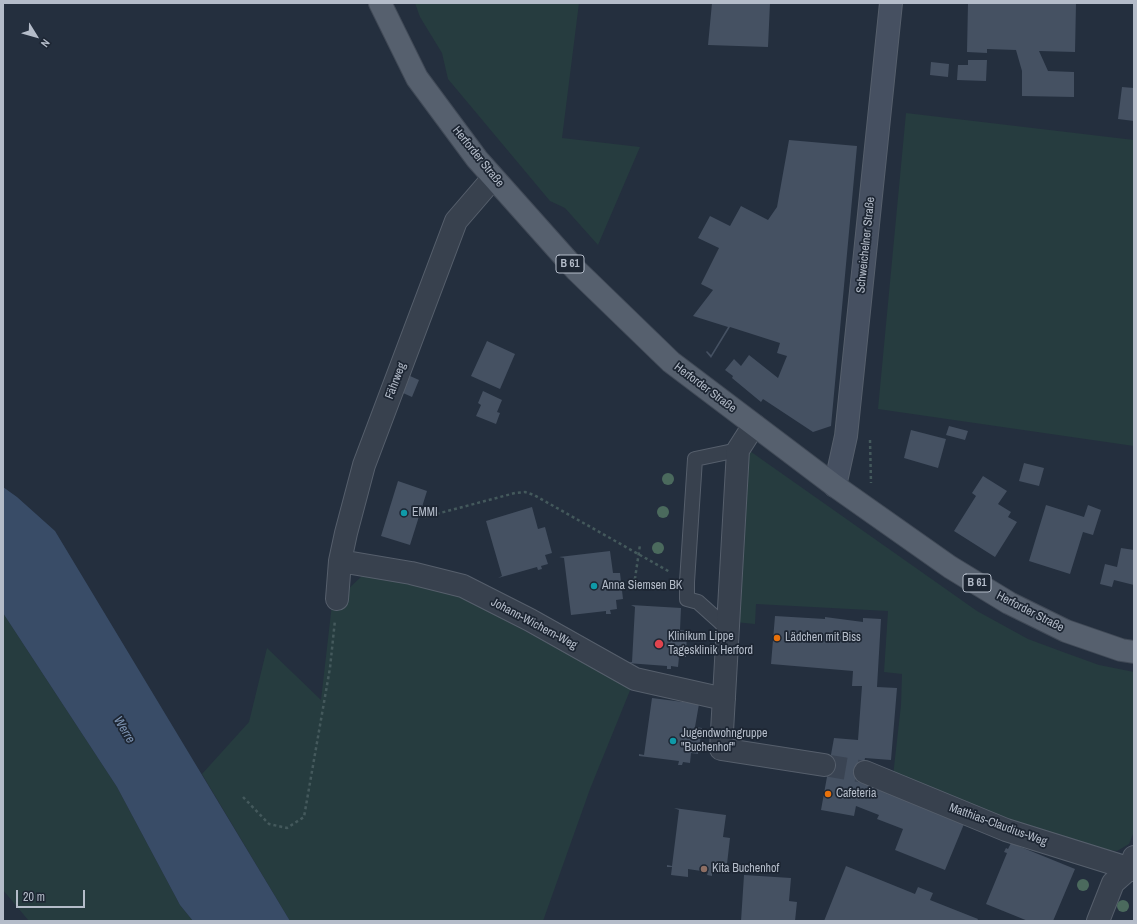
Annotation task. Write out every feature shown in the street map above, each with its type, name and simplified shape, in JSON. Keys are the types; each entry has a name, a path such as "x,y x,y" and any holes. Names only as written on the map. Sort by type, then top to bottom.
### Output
{"main road":[{"name":"Herforder Straße","path":"380,3 417,78 477,159 576,270 630,324 671,362 835,486 950,567 1009,603 1066,630 1121,650 1134,652"}],"street":[{"name":"Schweichelner Straße","path":"835,486 846,436 891,3"},
{"name":"Fährweg","path":"337,599 340,561 364,465 456,221 493,178"},
{"path":"754,425 738,450 721,749 824,765"},
{"name":"Johann-Wichern-Weg","path":"340,561 411,573 463,586 530,620 635,679 724,699"},
{"name":"Matthias-Claudius-Weg","path":"865,772 1006,830 1133,865"},
{"path":"1098,921 1113,883 1133,865"}],"lane":[{"path":"728,629 698,602 687,599 687,582 696,460 738,450"}],"path":[{"path":"425,517 515,493 525,492 534,495 687,582"},
{"path":"634,585 640,545"},
{"path":"243,797 269,824 287,828 304,817 330,668 337,599"}],"green space":[{"path":"415,3 579,3 562,138 640,147 598,245 565,208 550,201 448,79 442,53 420,17"},
{"path":"906,113 1134,140 1134,446 878,409"},
{"path":"747,449 977,611 1028,639 1099,665 1134,672 1134,832 1129,844 1117,851 1099,849 1018,824 893,776 901,705 902,674 884,672 888,611 756,604 755,624 735,622"},
{"path":"362,576 398,580 460,596 631,688 590,789 543,921 290,921 202,774 249,722 267,648 321,700 332,604"},
{"path":"3,613 117,787 180,905 193,921 29,921 3,890"}],"water":[{"name":"Werre","path":"3,487 17,497 55,531 290,921 193,921 180,905 117,787 3,613"}],"building":[{"path":"712,3 770,3 768,47 708,45"},
{"path":"968,3 1076,3 1075,52 1039,51 1048,71 1074,72 1074,97 1022,96 1022,71 1016,50 987,49 987,53 967,52"},
{"path":"968,60 987,60 986,81 957,80 958,65 968,65"},
{"path":"931,62 949,64 948,77 930,75"},
{"path":"1122,87 1134,88 1134,121 1118,119"},
{"path":"789,140 857,146 831,426 813,432 763,399 761,402 732,378 733,376 725,370 734,359 741,366 749,355 778,378 787,356 777,353 780,343 730,327 711,358 706,352 707,351 711,355 728,327 693,316 713,290 701,284 719,248 698,238 710,216 730,226 741,206 768,220 777,207"},
{"path":"487,341 515,354 500,389 471,376"},
{"path":"410,376 419,380 412,397 403,393"},
{"path":"483,391 502,400 497,412 500,413 496,424 476,416 481,405 478,403"},
{"path":"949,426 968,431 965,440 946,435"},
{"path":"911,430 946,439 938,468 904,458"},
{"path":"1024,463 1044,468 1039,486 1019,481"},
{"path":"983,476 1007,491 998,504 1011,512 1008,517 1017,522 995,557 954,531 976,496 972,493"},
{"name":"EMMI","path":"398,481 427,491 410,545 381,536"},
{"path":"1046,505 1084,517 1088,505 1101,510 1093,535 1083,532 1070,574 1029,561"},
{"path":"532,507 538,529 545,527 552,553 545,555 548,564 541,566 542,569 538,570 537,567 498,578 502,576 486,521"},
{"path":"1121,548 1134,550 1134,585 1114,580 1112,587 1100,584 1105,564 1117,567"},
{"name":"Anna Siemsen BK","path":"610,551 613,573 620,573 623,599 616,600 617,609 610,610 611,614 606,614 606,611 571,615 564,558 559,557"},
{"name":"Klinikum Lippe Tagesklinik Herford","path":"631,605 681,608 680,630 687,631 686,657 679,657 678,667 671,666 671,669 667,669 667,666 627,663 632,662 635,607"},
{"path":"775,616 825,619 825,617 863,622 863,618 881,619 877,687 897,688 891,760 865,758 861,782 964,824 945,870 895,850 903,829 877,819 879,815 856,806 854,816 821,810 834,738 858,740 862,686 852,686 853,671 771,664"},
{"name":"Jugendwohngruppe \"Buchenhof\"","path":"652,698 699,704 695,727 702,728 698,754 691,753 690,763 683,762 682,765 678,765 679,761 639,756 639,754 644,755"},
{"path":"674,808 726,815 723,837 730,838 727,864 720,863 719,873 712,872 712,876 707,875 708,872 688,869 688,877 671,875 672,867 667,867 667,865 672,866 679,810"},
{"path":"1011,843 1075,869 1053,921 1028,921 986,904 1007,853 1004,852 1006,848 1008,849"},
{"path":"846,866 915,894 918,887 933,893 930,900 978,919 977,921 824,921"},
{"path":"744,875 791,878 789,901 797,902 795,921 741,921"}],"tunnel":[{"path":"824,765 865,772"}],"place":[{"name":"EMMI","path":"404,513"},
{"name":"Anna Siemsen BK","path":"594,586"},
{"name":"Lädchen mit Biss","path":"777,638"},
{"name":"Klinikum Lippe Tagesklinik Herford","path":"659,644"},
{"name":"Jugendwohngruppe \"Buchenhof\"","path":"673,741"},
{"name":"Cafeteria","path":"828,794"},
{"name":"Kita Buchenhof","path":"704,869"}]}
